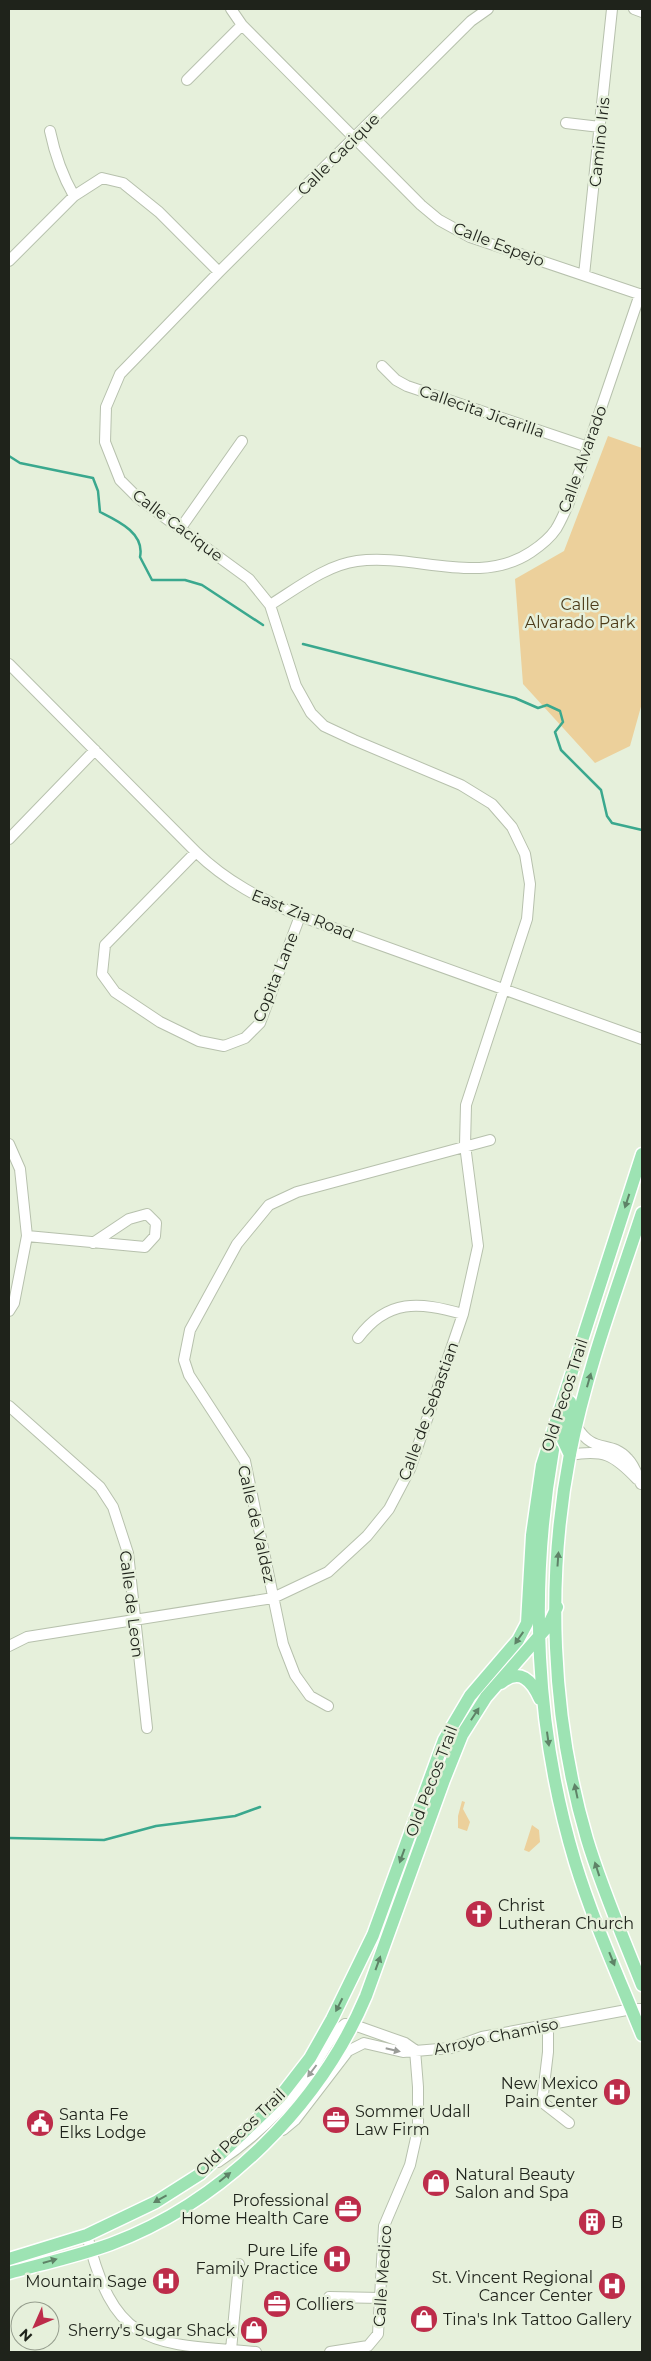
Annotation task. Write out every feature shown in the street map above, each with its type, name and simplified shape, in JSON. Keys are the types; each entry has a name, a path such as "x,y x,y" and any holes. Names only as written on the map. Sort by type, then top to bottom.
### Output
{"main road":[{"name":"Old Pecos Trail","path":"9,2259 87,2235 156,2202 200,2174 279,2098 310,2058 336,2012 373,1935 436,1759 450,1728 470,1696 518,1640 528,1623 532,1535 542,1465 642,1154"},
{"name":"Old Pecos Trail","path":"9,2273 126,2237 177,2211 214,2186 253,2154 306,2097 354,2025 453,1755 467,1725 486,1697 538,1638 557,1607 559,1540 570,1455 576,1427 588,1381 642,1213"},
{"path":"570,1455 563,1440 576,1355"},
{"path":"563,1404 550,1470 541,1537 538,1638 544,1709 561,1809 575,1862 637,2009 642,2035"},
{"path":"557,1607 560,1692 575,1787 587,1838 608,1901 642,1985"},
{"path":"486,1697 507,1678 519,1677 534,1685 544,1709"}],"street":[{"name":"Calle Espejo","path":"231,9 242,25 421,205 449,226 480,240 641,294"},
{"name":"Calle Cacique","path":"488,9 472,21 354,138 219,272 120,374 106,407 105,442 120,480 138,498 249,579 270,604 296,686 311,713 324,726 461,785 492,804 515,831 525,854 530,884 527,919 504,990"},
{"name":"Camino Iris","path":"584,275 612,9"},
{"path":"634,9 642,12"},
{"path":"187,80 242,25"},
{"path":"566,123 600,127"},
{"path":"50,131 58,162 74,196"},
{"path":"9,261 74,196 102,178 123,183 159,212 219,272"},
{"name":"Calle Alvarado","path":"270,604 337,566 355,561 391,560 480,569 501,566 520,559 539,546 555,530 568,505 641,294"},
{"name":"Callecita Jicarilla","path":"382,366 396,380 406,386 588,446"},
{"path":"180,529 242,441"},
{"name":"East Zia Road","path":"9,664 196,852 222,876 251,894 300,916 642,1039"},
{"path":"9,840 95,750"},
{"name":"Copita Lane","path":"196,852 105,945 102,974 115,992 160,1022 199,1041 224,1046 245,1038 260,1022 300,916"},
{"name":"Calle de Sebastian","path":"9,1646 26,1636 274,1598 328,1572 367,1536 389,1509 410,1469 463,1314 478,1246 465,1145 466,1105 504,990"},
{"name":"Calle de Valdez","path":"328,1706 310,1696 295,1675 283,1644 244,1462 189,1375 184,1360 190,1330 237,1244 269,1205 297,1192 465,1145 490,1140"},
{"path":"9,1144 20,1169 27,1236 14,1303 9,1311"},
{"path":"27,1236 93,1243 144,1247 156,1236 156,1223 147,1214 135,1216 93,1243"},
{"path":"358,1338 370,1322 402,1306 432,1306 463,1314"},
{"name":"Calle de Leon","path":"9,1406 100,1487 114,1508 128,1553 147,1728"},
{"path":"576,1427 587,1442 616,1450 628,1458 642,1484"},
{"path":"570,1455 592,1453 612,1457 623,1464 642,1484"},
{"name":"Arroyo Chamiso","path":"354,2025 405,2043 414,2050 429,2051 451,2048 471,2039 637,2009"},
{"path":"200,2174 234,2151 272,2119 300,2087 340,2029 346,2024 354,2025"},
{"path":"548,2025 548,2052 542,2102 569,2122"},
{"path":"253,2154 295,2120 352,2048 370,2043 403,2052 414,2050"},
{"name":"Calle Medico","path":"330,2352 368,2346 375,2341 378,2334 384,2226 410,2165 418,2129 418,2087 414,2050"},
{"path":"87,2235 100,2281 111,2304 130,2325 162,2342 256,2352"},
{"path":"231,2350 239,2264"},
{"path":"329,2297 381,2298"}],"green space":[{"name":"Calle Alvarado Park","path":"608,436 642,448 642,703 630,746 595,763 523,684 515,579 564,551"},
{"path":"462,1801 465,1802 463,1809 470,1822 467,1831 458,1828 458,1816"},
{"path":"532,1825 539,1830 540,1842 529,1852 524,1850"}],"waterway":[{"path":"9,456 20,463 93,478 98,491 100,512 115,519 134,535 138,541 140,557 152,580 185,580 202,585 263,625"},
{"path":"303,644 515,698 538,708 547,705 560,711 563,722 555,732 561,750 601,790 607,816 612,823 642,830"},
{"path":"9,1838 104,1840 156,1826 235,1816 260,1807"}],"place":[{"name":"Christ Lutheran Church","path":"479,1914"},
{"name":"New Mexico Pain Center","path":"617,2092"},
{"name":"Sommer Udall Law Firm","path":"336,2120"},
{"name":"Santa Fe Elks Lodge","path":"40,2123"},
{"name":"Natural Beauty Salon and Spa","path":"436,2183"},
{"name":"Professional Home Health Care","path":"348,2209"},
{"name":"B","path":"592,2222"},
{"name":"Pure Life Family Practice","path":"337,2259"},
{"name":"Mountain Sage","path":"166,2281"},
{"name":"St. Vincent Regional Cancer Center","path":"612,2286"},
{"name":"Colliers","path":"277,2304"},
{"name":"Tina's Ink Tattoo Gallery","path":"424,2319"},
{"name":"Sherry's Sugar Shack","path":"254,2330"}]}
